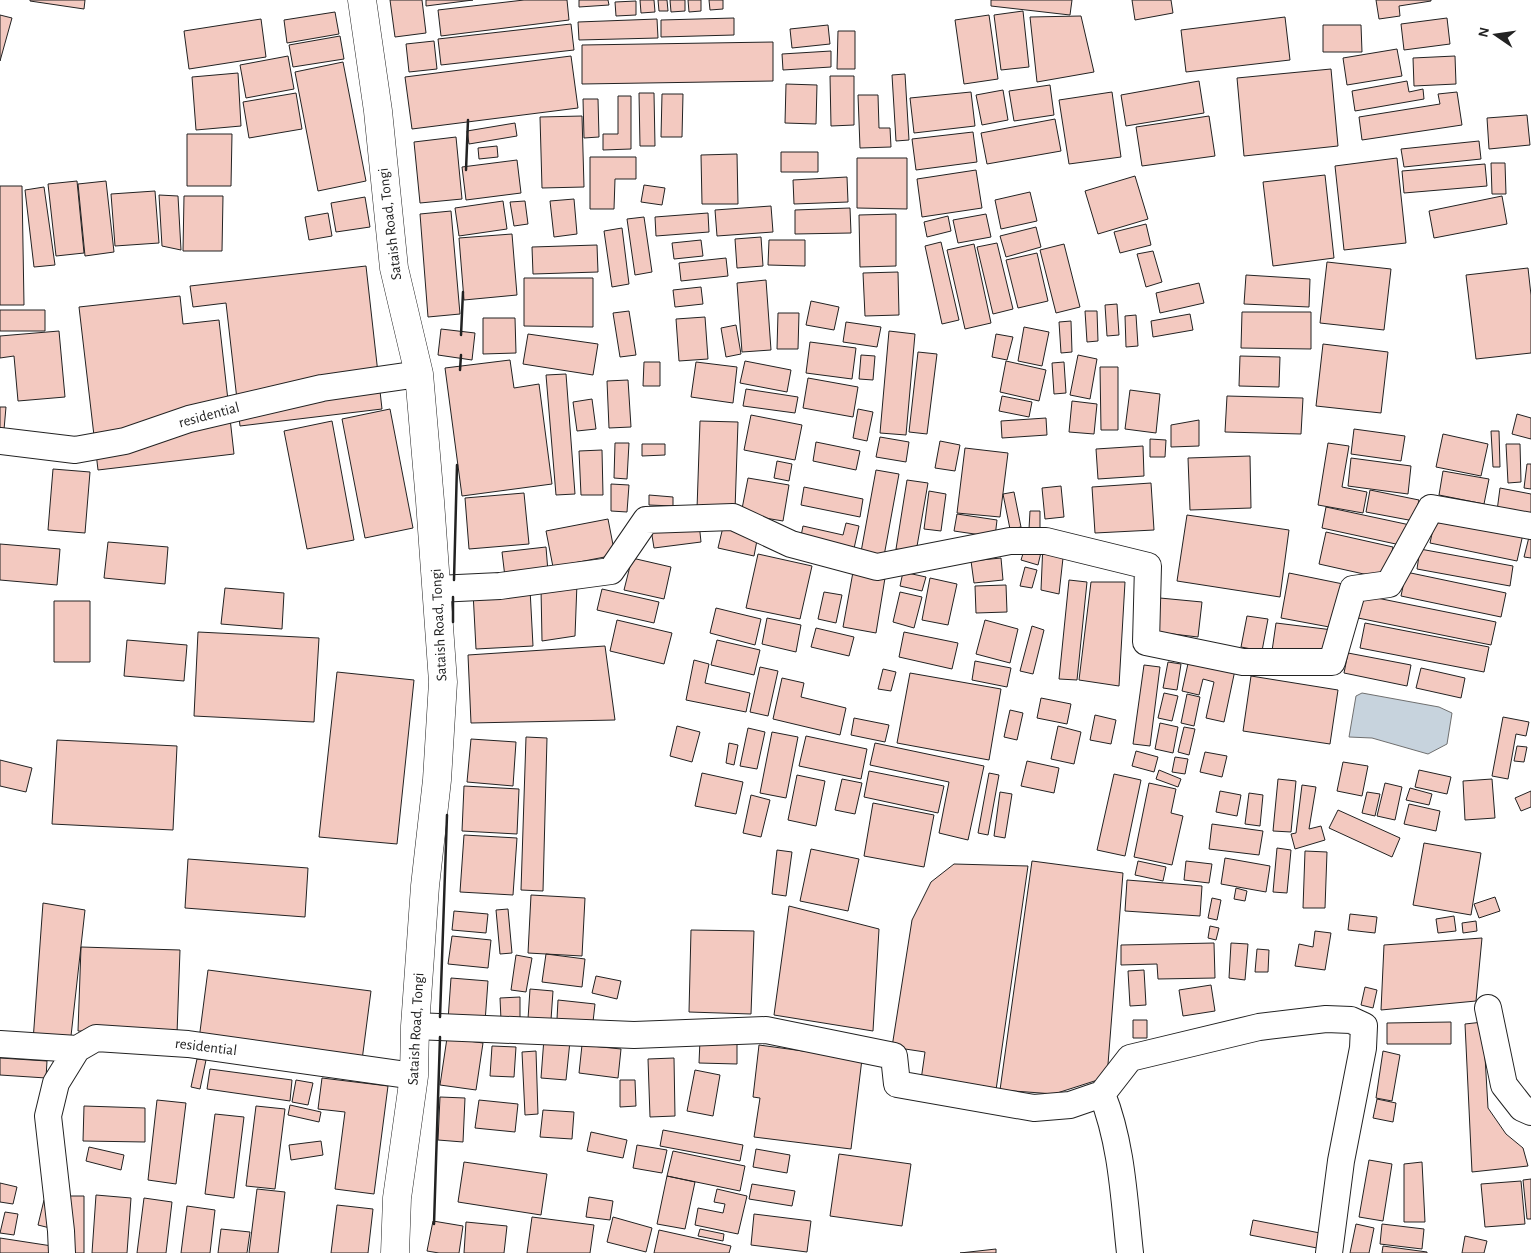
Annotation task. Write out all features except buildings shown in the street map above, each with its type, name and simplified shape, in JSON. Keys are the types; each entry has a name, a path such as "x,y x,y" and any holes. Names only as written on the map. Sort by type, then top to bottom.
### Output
{"street":[{"name":"Sataish Road, Tongi","path":"362,0 378,111 394,268 419,374 443,682 437,780 425,886 414,1026 414,1076 397,1198 395,1253"},
{"name":"residential","path":"0,441 75,450 125,441 189,419 322,388 419,374"},
{"path":"437,589 500,586 611,571 646,520 733,517 791,544 877,567 1010,541 1046,541 1148,566 1146,642 1243,662 1332,662 1353,589 1389,584 1431,508 1531,526"},
{"path":"1488,1008 1504,1085 1522,1108 1531,1112"},
{"path":"414,1026 634,1035 766,1030 894,1056 897,1084 1034,1108 1070,1105 1102,1094 1130,1058 1259,1027 1326,1019 1351,1020 1364,1026 1363,1048 1341,1162 1329,1253"},
{"name":"residential","path":"0,1044 77,1049 96,1038 188,1044 414,1076"},
{"path":"62,1253 62,1231 48,1116 56,1083 77,1049"},
{"path":"1102,1094 1109,1113 1120,1157 1130,1253"}],"shaded area":[{"path":"1362,693 1439,707 1452,713 1447,744 1428,754 1372,738 1349,737 1356,696"}],"wall":[{"path":"466,170 468,120"},
{"path":"461,335 463,292"},
{"path":"460,370 461,355"},
{"path":"454,580 457,465"},
{"path":"453,597 453,622"},
{"path":"440,1017 447,815"},
{"path":"434,1224 440,1037"}]}
